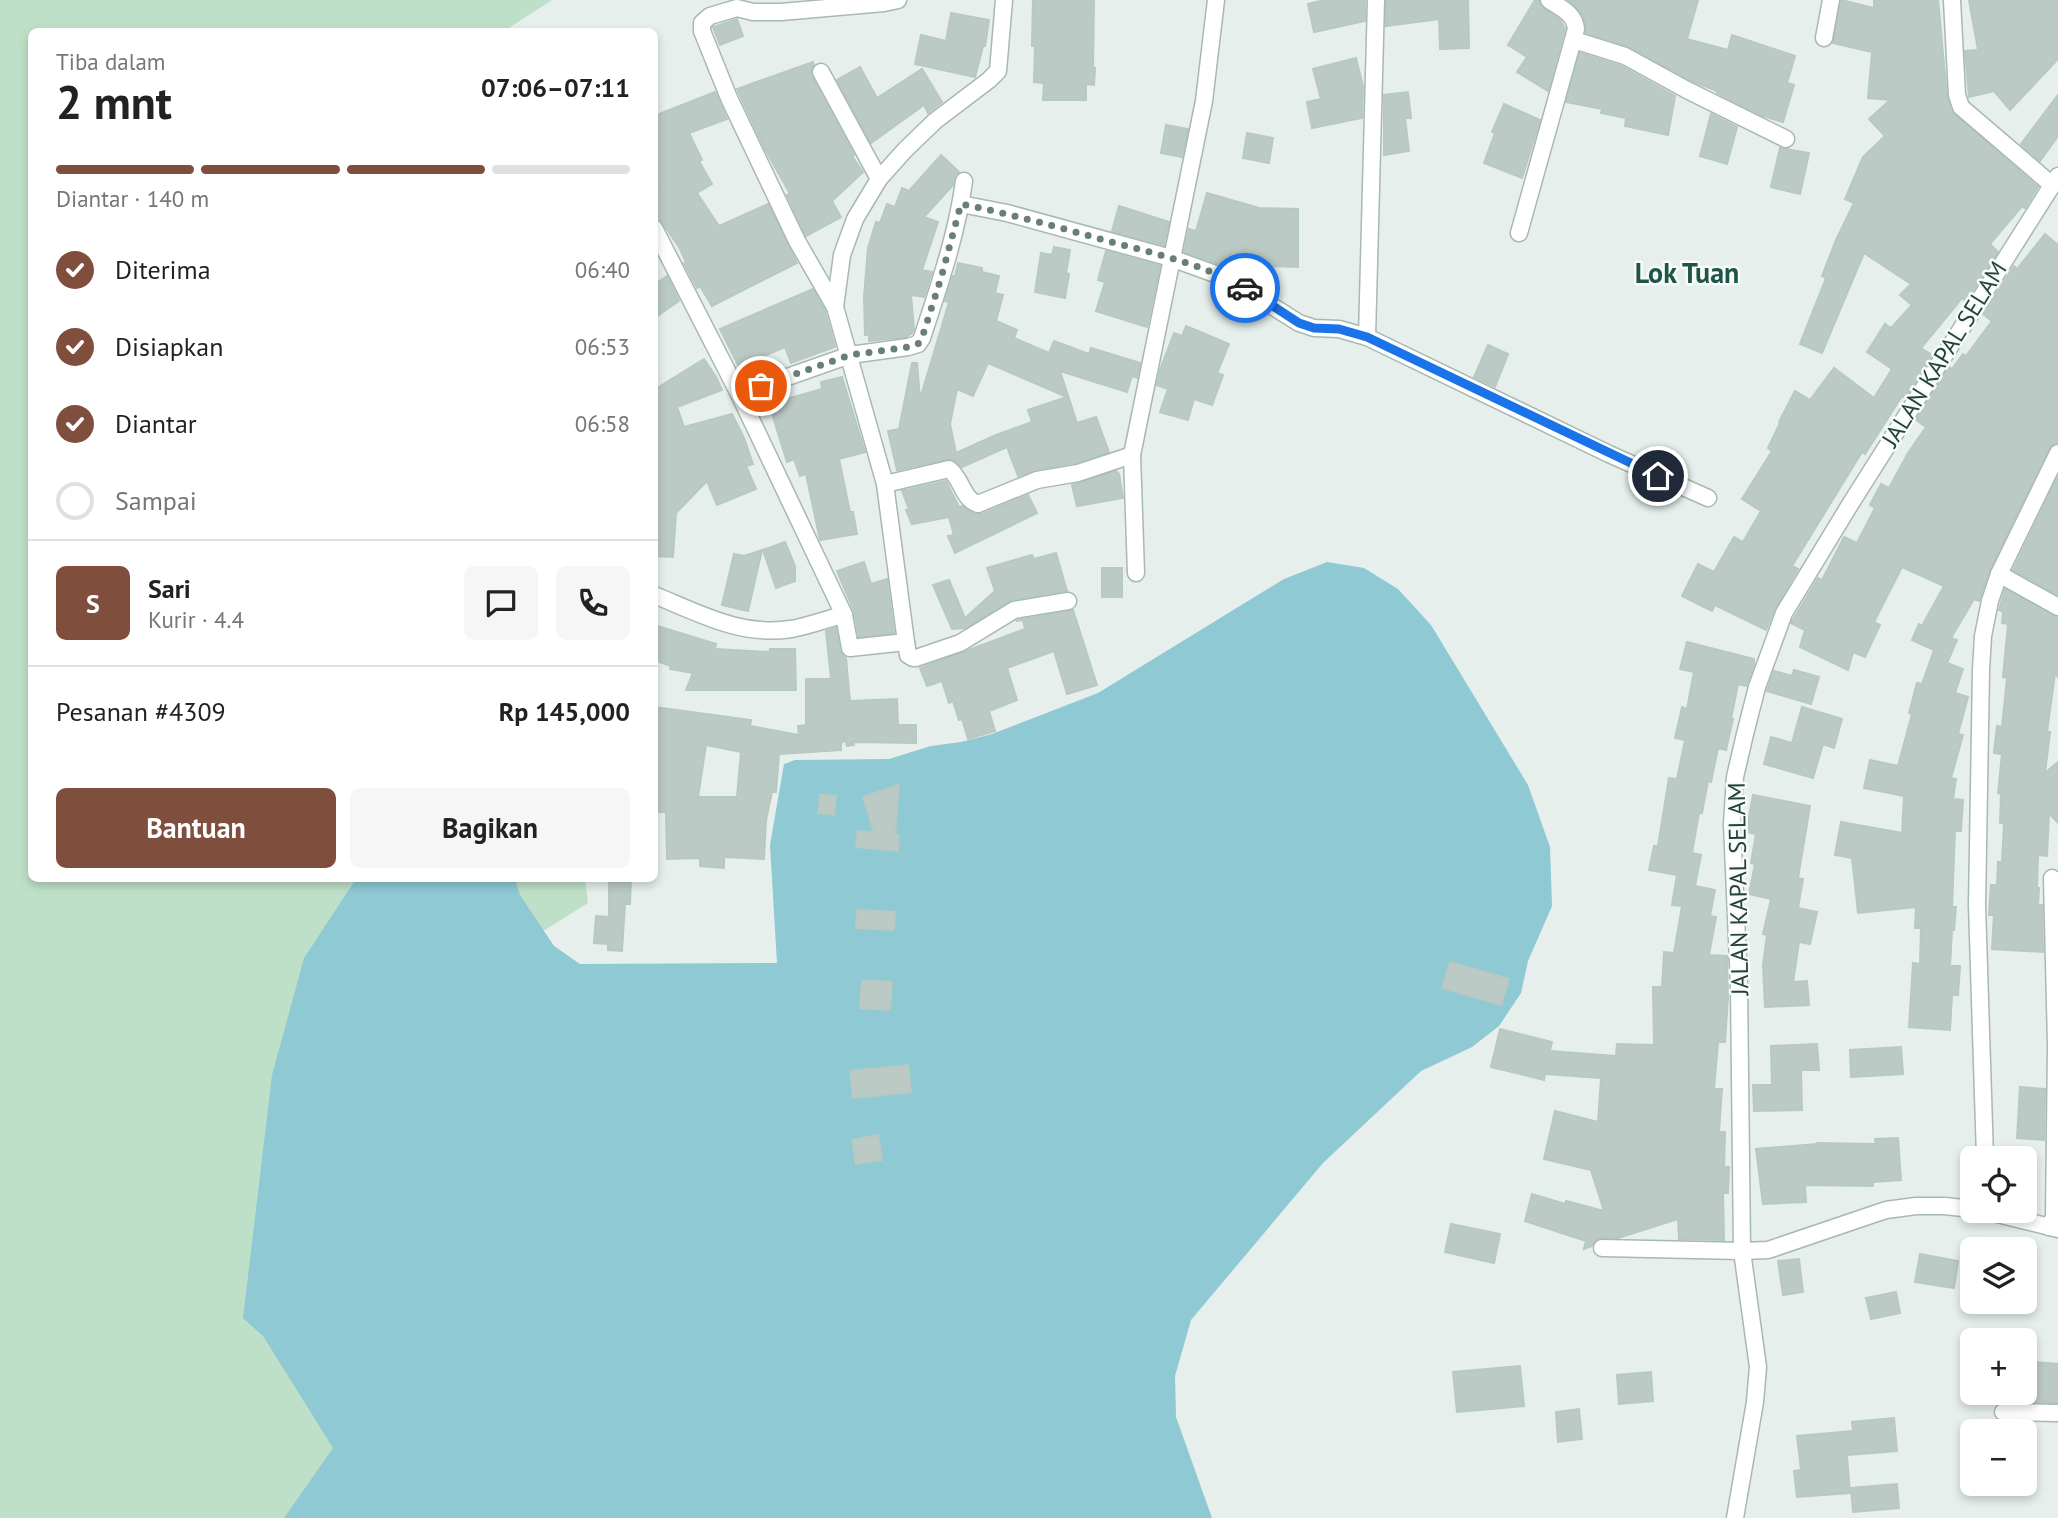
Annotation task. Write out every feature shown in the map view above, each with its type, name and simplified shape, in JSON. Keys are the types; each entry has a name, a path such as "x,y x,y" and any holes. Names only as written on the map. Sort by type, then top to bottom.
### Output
{"street":[{"path":"898,0 781,12 753,12 737,8 710,16 702,23 702,31 729,98 797,241 835,307 885,484 908,654 916,658 960,643 1014,610 1068,601"},
{"path":"835,307 842,255 855,219 879,179 935,121 998,71 1004,0"},
{"path":"1136,573 1132,455 1203,101 1216,0"},
{"path":"1367,337 1376,0"},
{"path":"1519,233 1574,40 1576,23 1572,16 1549,0"},
{"path":"1824,38 1831,0"},
{"path":"1952,0 1957,95 1961,107 2055,181"},
{"path":"1574,40 1625,56 1786,139"},
{"path":"821,72 879,179"},
{"path":"739,394 850,355 918,344 941,278 961,204 964,181"},
{"name":"JALAN KAPAL SELAM","path":"1735,1518 1755,1402 1758,1367 1742,1251 1739,986 1732,824 1735,777 1757,687 1784,613 2055,181"},
{"path":"961,204 1007,213 1171,258 1229,279 1299,323 1314,328 1339,329 1367,337 1597,448 1708,498"},
{"path":"658,236 739,394 844,615 850,648 906,642"},
{"path":"1985,1146 1977,905 1980,670 1987,612 1999,574 2058,453"},
{"path":"885,484 949,470 955,474 970,500 978,504 1037,480 1078,473 1132,455"},
{"path":"1999,574 2058,607"},
{"path":"658,597 731,626 760,631 791,629 844,615"},
{"path":"2052,878 2056,1045 2054,1224"},
{"path":"1602,1248 1768,1250 1886,1210 1916,1206 1960,1208"},
{"path":"2003,1412 2058,1413"}],"green space":[{"path":"0,0 552,0 509,28 28,28 28,882 585,882 588,903 505,955 434,1518 0,1518"}],"water":[{"path":"1327,562 1364,568 1398,589 1431,625 1528,785 1550,847 1552,906 1528,961 1521,993 1499,1026 1472,1047 1421,1071 1323,1163 1191,1320 1175,1376 1176,1417 1212,1518 284,1518 333,1448 263,1336 243,1318 272,1075 304,958 354,882 516,882 520,895 554,946 580,964 777,963 770,845 784,764 795,760 889,759 931,746 992,734 1098,693 1284,579"}],"building":[{"path":"1033,0 1094,0 1094,85 1086,84 1086,100 1043,100 1044,83 1034,82"},
{"path":"1325,0 1365,0 1365,21 1314,32 1308,4"},
{"path":"1386,0 1468,0 1469,48 1440,49 1439,19 1386,26"},
{"path":"1535,0 1539,0 1543,8 1560,20 1565,29 1548,91 1517,72 1527,57 1508,45"},
{"path":"1568,0 1698,0 1687,39 1728,50 1732,35 1795,56 1787,83 1794,85 1783,122 1760,115 1630,47 1586,33 1583,15"},
{"path":"1841,0 1874,8 1874,0 1938,0 1947,96 1951,111 2038,187 2025,208 2022,206 1990,244 1998,252 1966,301 1962,298 1921,348 1932,355 1865,454 1862,452 1792,566 1798,569 1775,608 1766,630 1715,605 1712,611 1682,596 1698,564 1714,572 1734,537 1743,542 1761,511 1742,499 1772,451 1768,448 1795,391 1810,400 1834,368 1874,398 1892,369 1867,352 1885,324 1891,328 1912,305 1900,295 1911,284 1864,253 1822,353 1800,344 1826,278 1822,276 1854,203 1845,199 1863,157 1885,136 1869,119 1890,100 1868,98 1872,52 1833,43"},
{"path":"1969,0 2058,0 2058,59 2010,110 1994,91 1969,97 1965,51 1978,50"},
{"path":"951,13 989,20 985,46 975,77 915,64 921,35 946,41"},
{"path":"737,19 743,36 720,45 713,27"},
{"path":"1580,53 1621,66 1675,96 1668,135 1625,126 1626,118 1601,113 1602,109 1566,102"},
{"path":"1356,58 1363,86 1362,118 1312,128 1307,102 1321,99 1313,69"},
{"path":"813,62 812,77 854,155 852,156 863,172 832,201 841,217 806,236 787,195 790,194 737,89"},
{"path":"860,67 877,98 922,69 942,102 928,113 924,105 871,143 837,80"},
{"path":"715,92 727,119 689,133 702,160 699,161 712,184 697,193 719,226 768,204 797,263 712,306 700,286 697,288 679,247 658,217 658,114"},
{"path":"1408,92 1411,118 1405,118 1409,151 1384,155 1384,95"},
{"path":"2058,95 2058,136 2040,161 2021,144"},
{"path":"1504,104 1540,120 1522,178 1484,163 1495,133 1492,132"},
{"path":"1711,114 1737,127 1727,164 1700,156"},
{"path":"1166,125 1188,129 1182,157 1161,153"},
{"path":"1247,133 1273,138 1269,163 1243,158"},
{"path":"1780,148 1809,153 1800,194 1771,187"},
{"path":"941,155 959,172 955,175 953,185 924,217 938,222 922,270 932,272 924,297 911,295 914,329 906,337 869,341 869,334 865,335 864,297 868,248 876,222 880,223 887,204 895,207 902,188 909,191"},
{"path":"1207,193 1259,208 1298,209 1298,267 1231,265 1230,268 1184,252 1189,229 1196,231"},
{"path":"1119,206 1169,222 1164,245 1112,231"},
{"path":"2045,234 2058,245 2058,443 2049,448 1990,569 1979,601 1974,599 1951,638 1957,640 1947,663 1963,669 1955,693 1968,697 1958,734 1963,735 1951,778 1956,779 1953,799 1963,800 1961,831 1955,831 1952,907 1956,907 1950,966 1960,966 1958,995 1952,995 1950,1030 1909,1027 1913,963 1920,964 1921,928 1915,928 1916,907 1858,913 1852,858 1835,855 1841,822 1902,833 1904,796 1864,788 1870,760 1898,766 1917,683 1922,684 1934,650 1912,640 1919,624 1922,626 1944,586 1902,567 1874,622 1880,625 1865,657 1853,652 1848,670 1800,647 1805,630 1791,623 1818,578 1822,580 1844,537 1857,543 1875,508 1870,505 1881,484 1889,488 1926,427 1916,420 1949,367 1952,369 1963,354 1966,356 1992,321 1983,314 2014,266 2017,269"},
{"path":"1054,247 1070,250 1065,298 1035,292 1041,253 1052,255"},
{"path":"1106,251 1160,266 1147,327 1096,311 1105,282 1098,280"},
{"path":"958,263 982,268 982,272 999,276 995,293 1003,295 996,321 1017,330 1014,338 1049,353 1054,341 1089,354 1091,348 1140,363 1137,378 1132,376 1127,392 1060,371 1077,423 1096,417 1109,452 1018,476 1007,447 962,467 956,461 947,459 897,470 888,431 899,429 912,363 917,363 920,399 949,302 945,301","holes":["988,363 1067,397 1028,410 1032,422 956,453 950,424 957,389 973,396"]},
{"path":"667,276 679,301 658,315 658,282"},
{"path":"813,289 825,311 835,347 791,363 785,347 739,367 720,329"},
{"path":"1186,326 1229,344 1217,373 1223,375 1212,405 1194,399 1188,420 1160,412 1168,389 1157,385 1174,333 1182,336"},
{"path":"1488,345 1508,354 1495,387 1474,377"},
{"path":"704,359 722,390 677,407 684,427 732,414 753,464 746,466 756,489 717,505 707,481 676,513 673,557 658,556 658,388"},
{"path":"842,377 865,452 839,459 857,534 820,540 806,474 800,476 794,459 787,462 769,404 822,389 821,382"},
{"path":"1116,471 1119,474 1123,498 1077,506 1072,485"},
{"path":"2058,477 2058,595 2013,570"},
{"path":"946,481 959,507 962,506 974,514 982,514 1028,495 1037,513 955,553 948,536 954,535 949,517 912,524 902,491"},
{"path":"785,542 795,566 795,581 776,588 763,550"},
{"path":"762,550 748,611 722,605 734,554 744,556"},
{"path":"1056,553 1067,591 1012,600 965,628 952,629 933,585 949,580 965,618 995,591 987,568 1032,555 1034,559"},
{"path":"864,562 871,584 887,579 894,633 859,637 854,611 837,571"},
{"path":"1102,568 1122,568 1122,597 1102,597"},
{"path":"2005,589 2058,617 2058,677 2055,673 2045,773 2058,762 2058,823 2049,813 2047,856 2038,855 2037,888 2038,905 2042,905 2043,952 1992,949 1994,915 1989,915 1991,885 1997,885 1998,862 2002,862 2004,823 2000,823 2001,794 1998,793 2002,754 1994,753 1997,726 2002,727 2007,678 2003,677 2008,624 2002,623 2003,612 1999,610"},
{"path":"1073,610 1097,685 1067,694 1054,651 1007,668 1017,700 989,711 995,731 968,739 962,719 959,720 953,701 949,703 942,681 927,686 920,668 1025,629 1023,620 1016,621 1018,620"},
{"path":"658,626 716,644 715,649 770,652 770,649 795,649 796,690 686,690 693,673 670,669 671,666 658,661"},
{"path":"836,628 840,651 846,658 850,701 897,699 898,725 916,725 916,743 853,742 854,745 847,746 844,737 841,750 779,754 776,792 772,792 766,820 764,859 724,857 724,868 700,866 700,858 667,859 666,812 658,812 658,708 751,720 750,726 799,735 798,726 806,725 806,679 831,679 826,631","holes":["706,745 741,752 737,797 698,797"]},
{"path":"1687,642 1754,659 1746,686 1738,684 1726,750 1718,748 1702,813 1699,813 1692,853 1701,855 1695,886 1715,890 1710,916 1716,917 1709,955 1727,956 1725,1042 1718,1042 1714,1089 1722,1089 1719,1132 1725,1132 1724,1167 1729,1167 1728,1193 1723,1193 1724,1240 1679,1239 1678,1219 1618,1238 1598,1239 1592,1246 1584,1249 1586,1241 1525,1221 1532,1194 1565,1204 1566,1201 1604,1211 1591,1170 1544,1159 1555,1111 1598,1122 1601,1078 1545,1074 1544,1080 1491,1067 1500,1029 1552,1042 1550,1051 1616,1056 1617,1044 1654,1045 1653,987 1662,987 1664,952 1674,953 1682,906 1672,905 1677,875 1649,870 1654,846 1658,846 1669,778 1677,779 1685,740 1675,738 1682,707 1687,709 1694,672 1680,669"},
{"path":"1794,670 1819,677 1811,704 1767,691 1774,671 1792,676"},
{"path":"1802,707 1842,719 1834,748 1823,744 1813,778 1764,764 1771,737 1792,743"},
{"path":"899,785 895,834 899,835 898,851 856,847 858,831 874,832 863,797"},
{"path":"820,794 836,796 834,815 818,813"},
{"path":"1753,795 1810,806 1798,878 1803,879 1798,908 1817,912 1810,944 1799,942 1793,982 1807,981 1809,1005 1765,1007 1763,965 1767,935 1763,934 1771,899 1749,894 1755,864 1751,863 1756,834 1746,832"},
{"path":"609,882 631,882 630,904 625,904 622,951 608,950 608,944 594,943 596,916 609,917"},
{"path":"857,910 895,912 894,930 856,928"},
{"path":"1450,962 1509,979 1501,1005 1442,988"},
{"path":"862,980 892,982 890,1010 860,1008"},
{"path":"1817,1044 1819,1070 1801,1070 1802,1110 1754,1111 1753,1085 1772,1085 1771,1046"},
{"path":"1901,1047 1903,1074 1851,1077 1850,1050"},
{"path":"908,1065 911,1092 853,1098 850,1071"},
{"path":"2020,1087 2045,1089 2044,1140 2017,1138"},
{"path":"878,1135 882,1160 856,1164 852,1140"},
{"path":"1898,1138 1901,1180 1873,1182 1873,1186 1805,1185 1806,1202 1763,1204 1756,1149 1817,1143 1876,1144 1875,1139"},
{"path":"1451,1224 1500,1234 1494,1263 1445,1252"},
{"path":"1920,1254 1958,1261 1954,1288 1915,1282"},
{"path":"1799,1259 1803,1292 1783,1295 1778,1261"},
{"path":"1896,1292 1900,1313 1871,1319 1866,1298"},
{"path":"2037,1362 2058,1364 2058,1403 2037,1402"},
{"path":"1520,1366 1524,1406 1457,1412 1453,1372"},
{"path":"1651,1372 1653,1401 1619,1404 1617,1375"},
{"path":"1579,1409 1582,1439 1558,1442 1556,1412"},
{"path":"1894,1418 1897,1451 1847,1455 1850,1493 1797,1497 1794,1471 1801,1470 1797,1436 1853,1431 1852,1422"},
{"path":"1897,1484 1899,1508 1853,1512 1851,1488"}],"way so far":[{"path":"761,386 850,355 918,344 941,278 961,204 1007,213 1171,258 1229,279 1245,288"}],"district":[{"name":"Lok Tuan","path":"1687,272"}],"route":[{"path":"1245,288 1299,323 1314,328 1339,329 1367,337 1658,476"}]}
